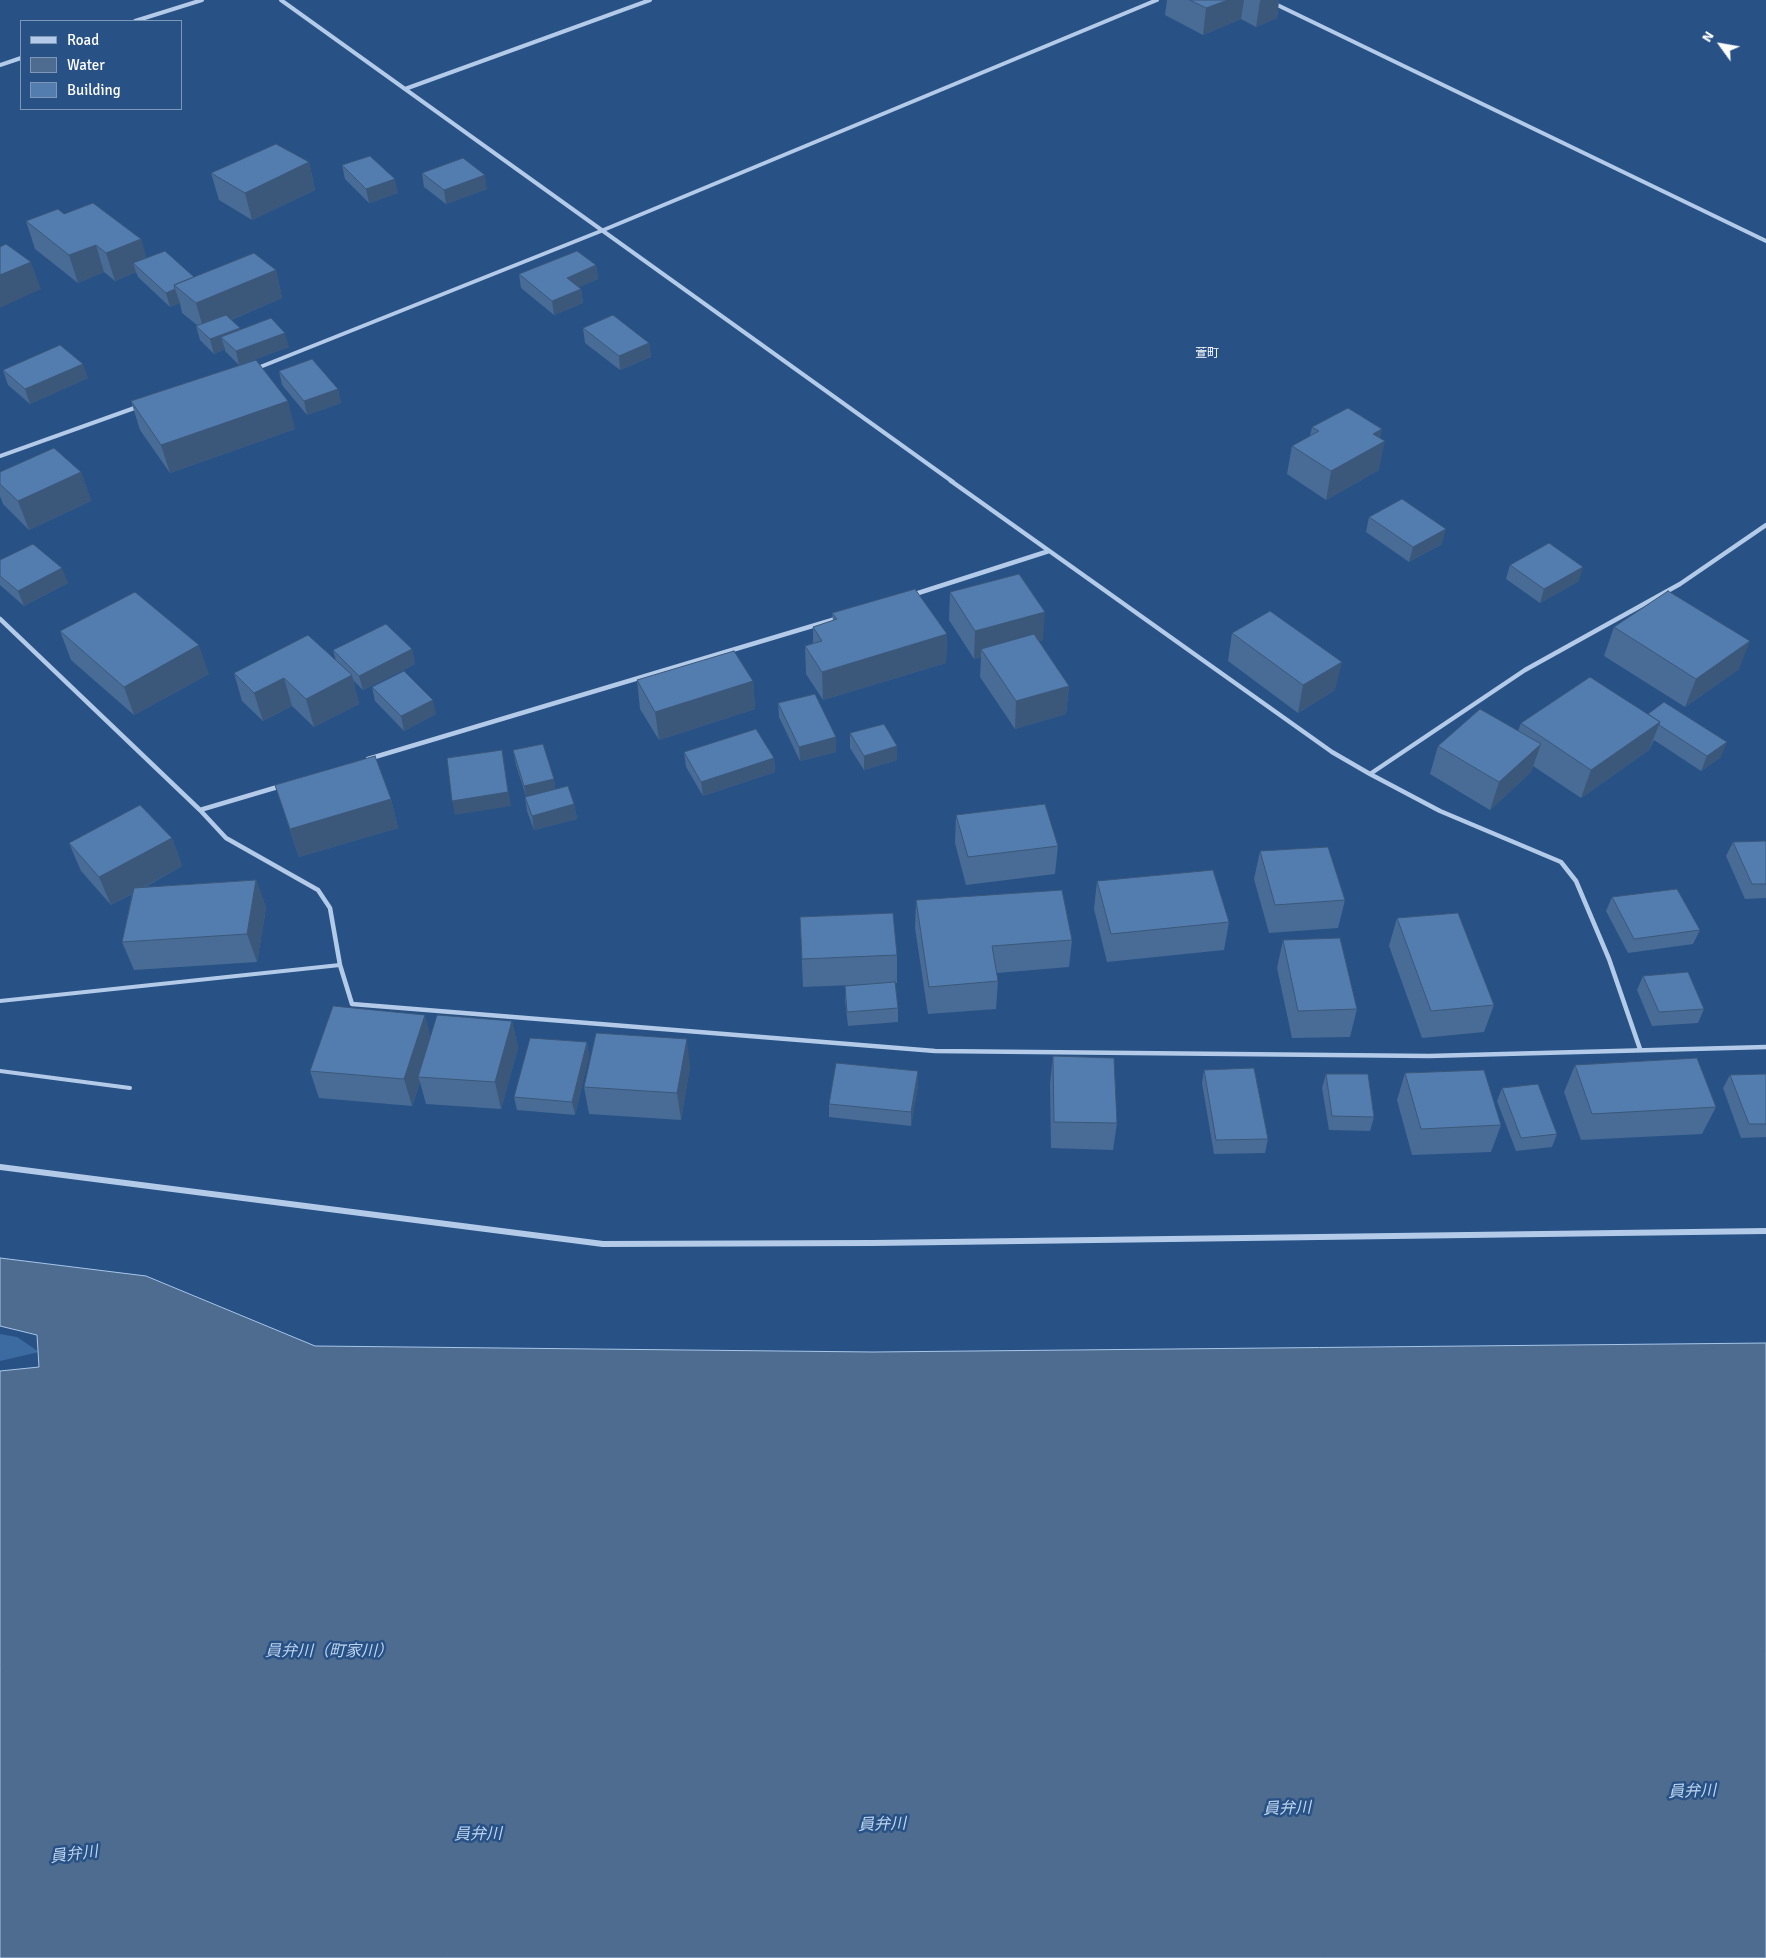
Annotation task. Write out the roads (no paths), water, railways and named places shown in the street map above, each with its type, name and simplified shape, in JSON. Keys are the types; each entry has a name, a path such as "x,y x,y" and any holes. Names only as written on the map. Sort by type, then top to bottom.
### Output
{"street":[{"path":"139,20 202,0"},
{"path":"281,0 1332,752 1440,811 1561,862 1576,880 1609,959 1640,1049"},
{"path":"405,89 650,0"},
{"path":"254,370 602,231 1157,0"},
{"path":"1267,0 1766,241"},
{"path":"0,65 20,58"},
{"path":"0,456 144,405"},
{"path":"1370,774 1525,670 1680,584 1766,525"},
{"path":"906,596 1049,551"},
{"path":"363,761 849,615"},
{"path":"0,620 200,810 226,838 318,890 330,908 340,966 352,1004 935,1051 1429,1056 1766,1047"},
{"path":"200,810 286,784"},
{"path":"0,1168 603,1244 862,1244 1766,1231"}],"lane":[{"path":"0,1001 340,966"},
{"path":"0,1071 130,1088"}],"water":[{"name":"員弁川（町家川）","path":"0,1258 146,1276 315,1346 873,1352 1766,1343 1766,1958 0,1958 0,1371 39,1367 37,1335 0,1326"}],"district":[{"name":"萱町","path":"1207,354"}],"water label":[{"name":"員弁川","path":"1692,1792"},
{"name":"員弁川","path":"1287,1809"},
{"name":"員弁川","path":"882,1825"},
{"name":"員弁川","path":"478,1835"},
{"name":"員弁川","path":"74,1855"}]}
